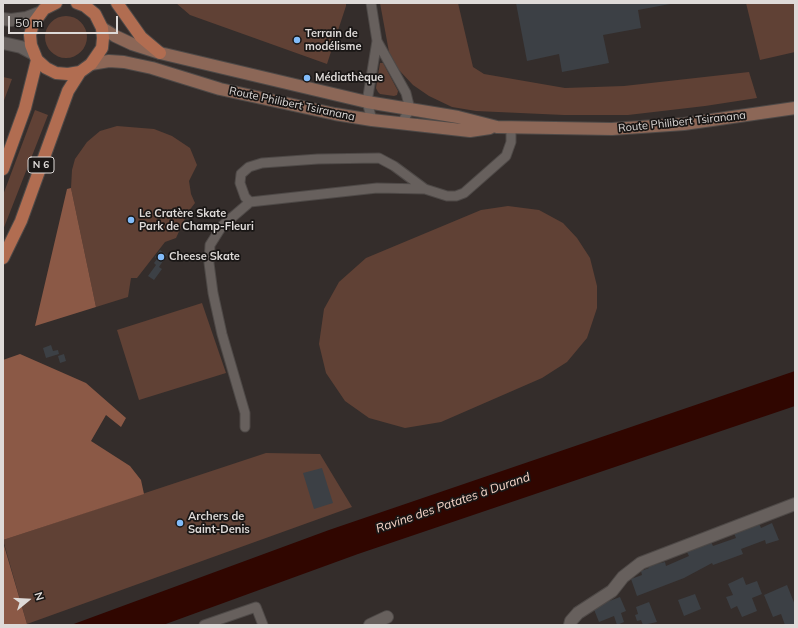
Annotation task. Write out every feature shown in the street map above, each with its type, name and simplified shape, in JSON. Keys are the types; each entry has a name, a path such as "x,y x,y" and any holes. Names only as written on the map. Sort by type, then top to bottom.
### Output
{"main road":[{"name":"N 6","path":"3,258 21,221 68,91 80,72 92,64 102,48 102,28 95,9 77,3"},
{"path":"117,3 141,37 160,53"},
{"path":"3,169 25,108 36,57 30,35 33,24 39,14 52,4"},
{"name":"Route Philibert Tsiranana","path":"102,28 132,44 160,53 366,102 410,109 496,127"},
{"name":"N 6","path":"36,57 46,68 56,73 68,74 80,72"},
{"name":"Route Philibert Tsiranana","path":"92,64 109,61 124,62 152,68 220,88 335,114 401,124 470,131 496,127 612,129 670,125 795,108"}],"street":[{"path":"3,19 11,20 26,18 39,14"},
{"path":"3,43 21,47 36,57"},
{"path":"570,625 571,621 578,613 612,591 623,577 641,563 795,504"},
{"path":"370,625 387,617"}],"lane":[{"path":"371,3 377,41 366,102 372,120"},
{"path":"377,41 406,93 410,109 401,124"},
{"path":"245,427 245,413 222,334 213,293 209,263 210,245 222,226 250,202 378,188 425,189 447,196 456,196 464,193 506,156 512,142 511,127"},
{"path":"250,202 245,197 240,183 241,174 249,167 262,163 310,159 379,158 394,166 425,189"},
{"path":"204,625 256,607 263,625"},
{"path":"228,616 231,625"}],"shaded area":[{"name":"Terrain de modélisme","path":"176,3 346,3 346,6 327,64 190,15"},
{"path":"380,3 458,3 473,67 484,74 565,88 624,86 749,72 757,98 628,115 564,115 476,111 452,107 429,96 413,85 398,69 389,52"},
{"path":"746,3 795,3 795,52 760,60"},
{"path":"66,16 81,22 87,37 81,52 66,58 51,52 45,37 51,22"},
{"path":"380,63 383,63 398,91 397,95 380,94 378,92 376,88"},
{"path":"3,77 12,79 3,103"},
{"path":"35,110 48,115 3,230 3,195"},
{"name":"Le Cratère Skate Park de Champ-Fleuri","path":"117,126 154,129 172,136 190,148 197,165 189,181 191,194 195,203 188,212 176,238 165,242 137,278 131,278 128,297 96,307 71,188 72,170 75,159 87,142 100,131"},
{"path":"71,188 96,307 35,326 67,189"},
{"path":"508,206 539,210 563,223 577,238 590,258 597,286 597,308 587,338 567,362 542,378 441,422 405,428 369,418 345,401 326,373 319,344 324,309 339,282 366,258 481,210"},
{"path":"202,303 226,373 139,400 117,330"},
{"path":"20,354 86,383 126,418 121,427 106,415 91,441 130,466 141,480 144,494 3,540 3,360"},
{"name":"Archers de Saint-Denis","path":"266,453 320,454 352,507 27,624 3,540"},
{"path":"3,542 27,624 3,625"}],"water":[{"name":"Ravine des Patates à Durand","path":"795,371 795,406 358,554 163,625 71,625 329,530"}],"building":[{"path":"516,3 670,4 638,10 641,28 603,35 609,63 562,72 559,54 527,61"},
{"path":"160,250 167,255 159,267 162,269 154,280 148,276 156,265 154,263 157,259 155,257"},
{"path":"51,345 53,351 58,350 59,354 46,358 43,348"},
{"path":"64,354 66,361 60,363 58,356"},
{"path":"322,468 333,503 314,509 303,473"},
{"path":"759,523 761,528 772,523 779,540 766,544 765,540 741,549 743,554 713,565 712,563 684,578 637,596 631,579 642,575 641,571 649,568 648,566 665,562 666,566 689,556 687,552 711,542 713,546 736,538 734,533"},
{"path":"743,577 746,585 757,581 762,594 752,598 757,611 742,617 737,606 731,609 726,597 733,595 728,584"},
{"path":"787,585 795,605 795,625 785,625 781,614 773,617 764,595"},
{"path":"695,594 701,609 684,616 678,600"},
{"path":"620,597 626,611 621,613 624,622 617,625 614,616 599,622 593,607"},
{"path":"649,602 657,622 643,625 641,620 637,621 635,615 638,614 636,607"}],"place":[{"name":"Terrain de modélisme","path":"297,40"},
{"name":"Médiathèque","path":"307,78"},
{"name":"Le Cratère Skate Park de Champ-Fleuri","path":"131,220"},
{"name":"Cheese Skate","path":"161,257"},
{"name":"Archers de Saint-Denis","path":"180,523"}]}
